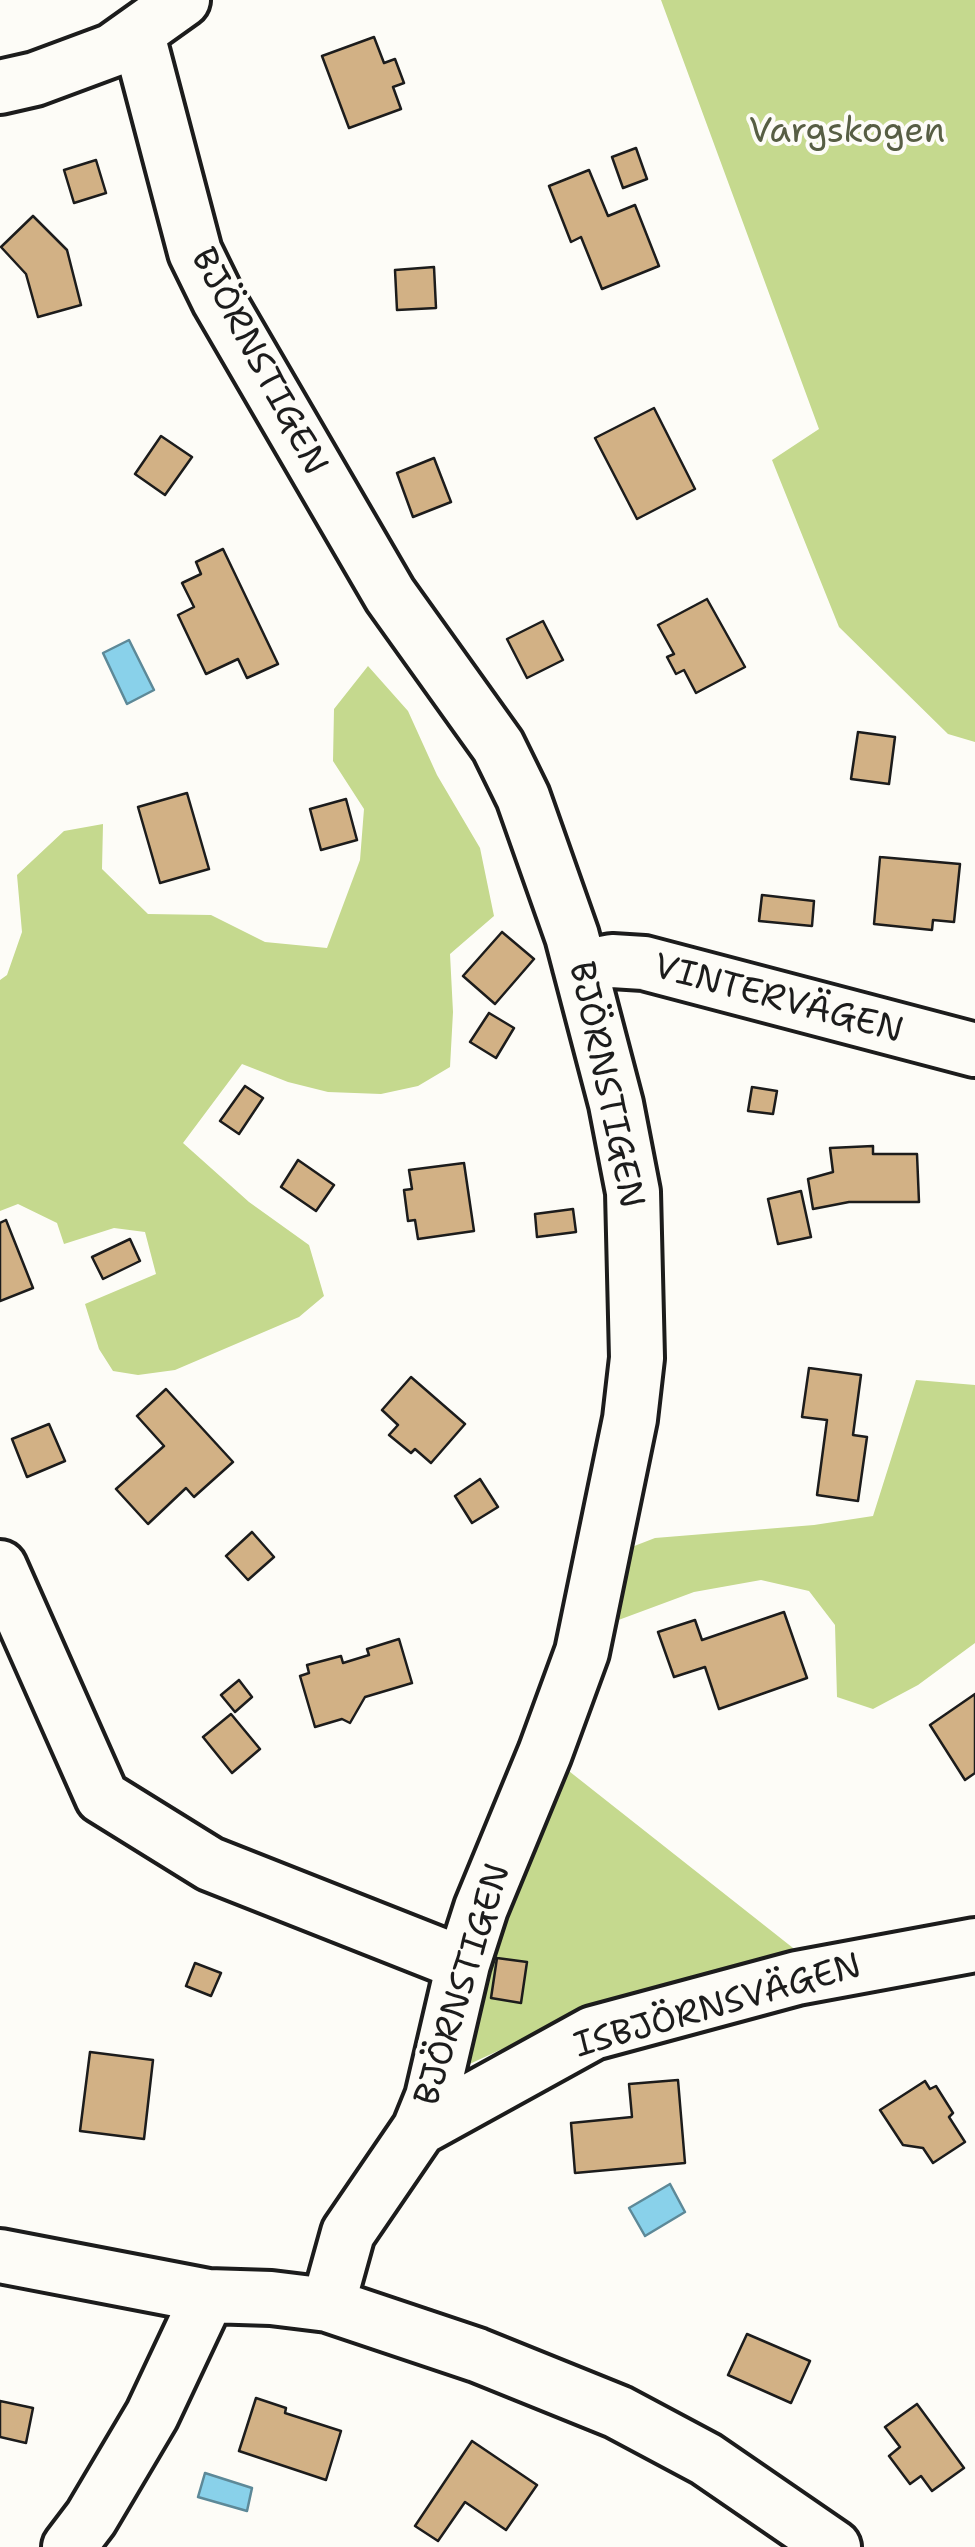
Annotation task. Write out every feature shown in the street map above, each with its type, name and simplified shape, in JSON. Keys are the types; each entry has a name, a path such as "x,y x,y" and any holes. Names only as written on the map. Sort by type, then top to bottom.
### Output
{"street":[{"path":"0,86 35,79 82,62 138,34 184,0"},
{"name":"BJÖRNSTIGEN","path":"138,34 195,252 219,301 390,595 498,746 523,796 580,967 616,1104 633,1192 637,1358 630,1418 582,1652 481,1908 463,1964 432,2098 419,2129 348,2233 328,2305"},
{"name":"VINTERVÄGEN","path":"580,967 612,961 644,963 975,1050"},
{"path":"0,1567 102,1796 210,1864 463,1964"},
{"name":"ISBJÖRNSVÄGEN","path":"419,2129 593,2034 797,1978 975,1945"},
{"path":"0,2256 208,2296 328,2305 478,2354 618,2412 706,2459 834,2547"},
{"path":"69,2547 91,2518 152,2415 208,2296"}],"green space":[{"name":"Vargskogen","path":"661,0 975,0 975,742 948,734 839,627 772,460 819,429"},
{"path":"368,666 408,711 437,775 480,848 494,916 450,954 450,1067 418,1086 381,1094 328,1092 242,1064 183,1143 249,1202 309,1245 324,1296 299,1317 175,1370 138,1375 113,1371 99,1349 85,1304 156,1274 145,1232 114,1228 64,1244 57,1223 18,1204 0,1211 0,980 7,975 22,932 17,875 64,831 103,824 102,869 148,914 211,915 265,942 327,948 360,860 364,809 333,761 334,709"},
{"path":"916,1380 975,1385 975,1643 918,1685 873,1709 837,1697 835,1625 809,1591 761,1580 694,1592 605,1625 624,1550 655,1538 814,1525 873,1516"},
{"path":"560,1764 807,1959 613,1998 463,2067 493,1951"}],"water":[{"path":"129,640 154,690 127,704 103,653"},
{"path":"670,2184 685,2212 645,2236 629,2208"},
{"path":"205,2473 252,2488 247,2511 198,2497"}],"building":[{"path":"374,37 384,63 395,59 404,83 393,87 401,109 349,128 322,56"},
{"path":"636,148 647,179 623,188 612,157"},
{"path":"96,160 106,193 74,203 64,170"},
{"path":"589,170 608,216 635,205 659,266 602,289 581,237 571,242 549,186"},
{"path":"33,216 67,250 81,305 38,317 26,274 1,247"},
{"path":"434,267 436,308 397,310 395,270"},
{"path":"654,408 695,489 637,519 595,438"},
{"path":"161,436 192,457 165,495 135,474"},
{"path":"434,458 451,502 413,517 397,473"},
{"path":"223,549 278,664 247,678 238,659 206,674 178,615 194,607 182,583 201,574 196,562"},
{"path":"707,599 745,667 696,693 684,670 676,674 667,657 674,654 658,625"},
{"path":"543,621 563,660 527,678 507,639"},
{"path":"858,732 895,737 889,784 851,779"},
{"path":"187,793 209,869 160,883 138,807"},
{"path":"346,799 357,840 321,850 310,809"},
{"path":"880,857 960,864 954,922 933,920 932,930 874,924"},
{"path":"762,895 814,901 812,926 759,921"},
{"path":"502,932 534,959 495,1004 463,976"},
{"path":"489,1013 514,1028 496,1058 470,1042"},
{"path":"245,1086 263,1098 239,1134 220,1121"},
{"path":"752,1087 777,1091 773,1114 748,1111"},
{"path":"873,1146 873,1154 917,1154 919,1202 849,1202 813,1209 808,1179 833,1172 830,1148"},
{"path":"298,1160 334,1185 316,1211 281,1187"},
{"path":"464,1163 474,1231 418,1239 415,1220 408,1221 404,1190 412,1189 409,1170"},
{"path":"801,1191 811,1237 778,1244 768,1199"},
{"path":"573,1209 576,1232 537,1237 535,1214"},
{"path":"6,1220 33,1288 0,1301 0,1223"},
{"path":"130,1239 140,1261 103,1279 92,1257"},
{"path":"809,1368 861,1375 853,1435 867,1437 858,1501 817,1495 827,1420 802,1417"},
{"path":"411,1377 465,1424 431,1463 389,1435 398,1425 382,1410"},
{"path":"166,1389 233,1462 194,1497 186,1488 148,1524 116,1489 164,1446 137,1416"},
{"path":"49,1424 65,1461 27,1477 12,1439"},
{"path":"480,1479 498,1507 472,1523 455,1496"},
{"path":"252,1532 274,1557 248,1580 226,1556"},
{"path":"784,1612 807,1678 719,1709 705,1667 674,1677 658,1632 695,1620 702,1640"},
{"path":"399,1639 412,1683 365,1697 350,1723 342,1719 315,1727 300,1676 309,1673 307,1665 341,1656 343,1663 369,1655 367,1649"},
{"path":"239,1680 252,1697 235,1712 221,1695"},
{"path":"975,1694 975,1773 965,1780 930,1725"},
{"path":"231,1714 260,1749 232,1773 203,1737"},
{"path":"497,1958 527,1962 521,2003 491,1998"},
{"path":"195,1963 221,1973 211,1996 186,1986"},
{"path":"90,2052 153,2060 144,2139 80,2131"},
{"path":"678,2080 685,2163 575,2173 571,2123 632,2117 629,2084"},
{"path":"925,2081 930,2089 936,2086 965,2142 933,2163 923,2148 903,2145 880,2110"},
{"path":"747,2334 810,2361 791,2403 728,2375"},
{"path":"256,2398 286,2408 285,2413 341,2431 326,2480 239,2451"},
{"path":"0,2401 33,2408 26,2443 0,2437"},
{"path":"917,2404 964,2468 932,2491 921,2476 910,2484 889,2456 900,2447 885,2427"},
{"path":"472,2441 537,2485 506,2530 465,2502 438,2541 415,2526"}]}
